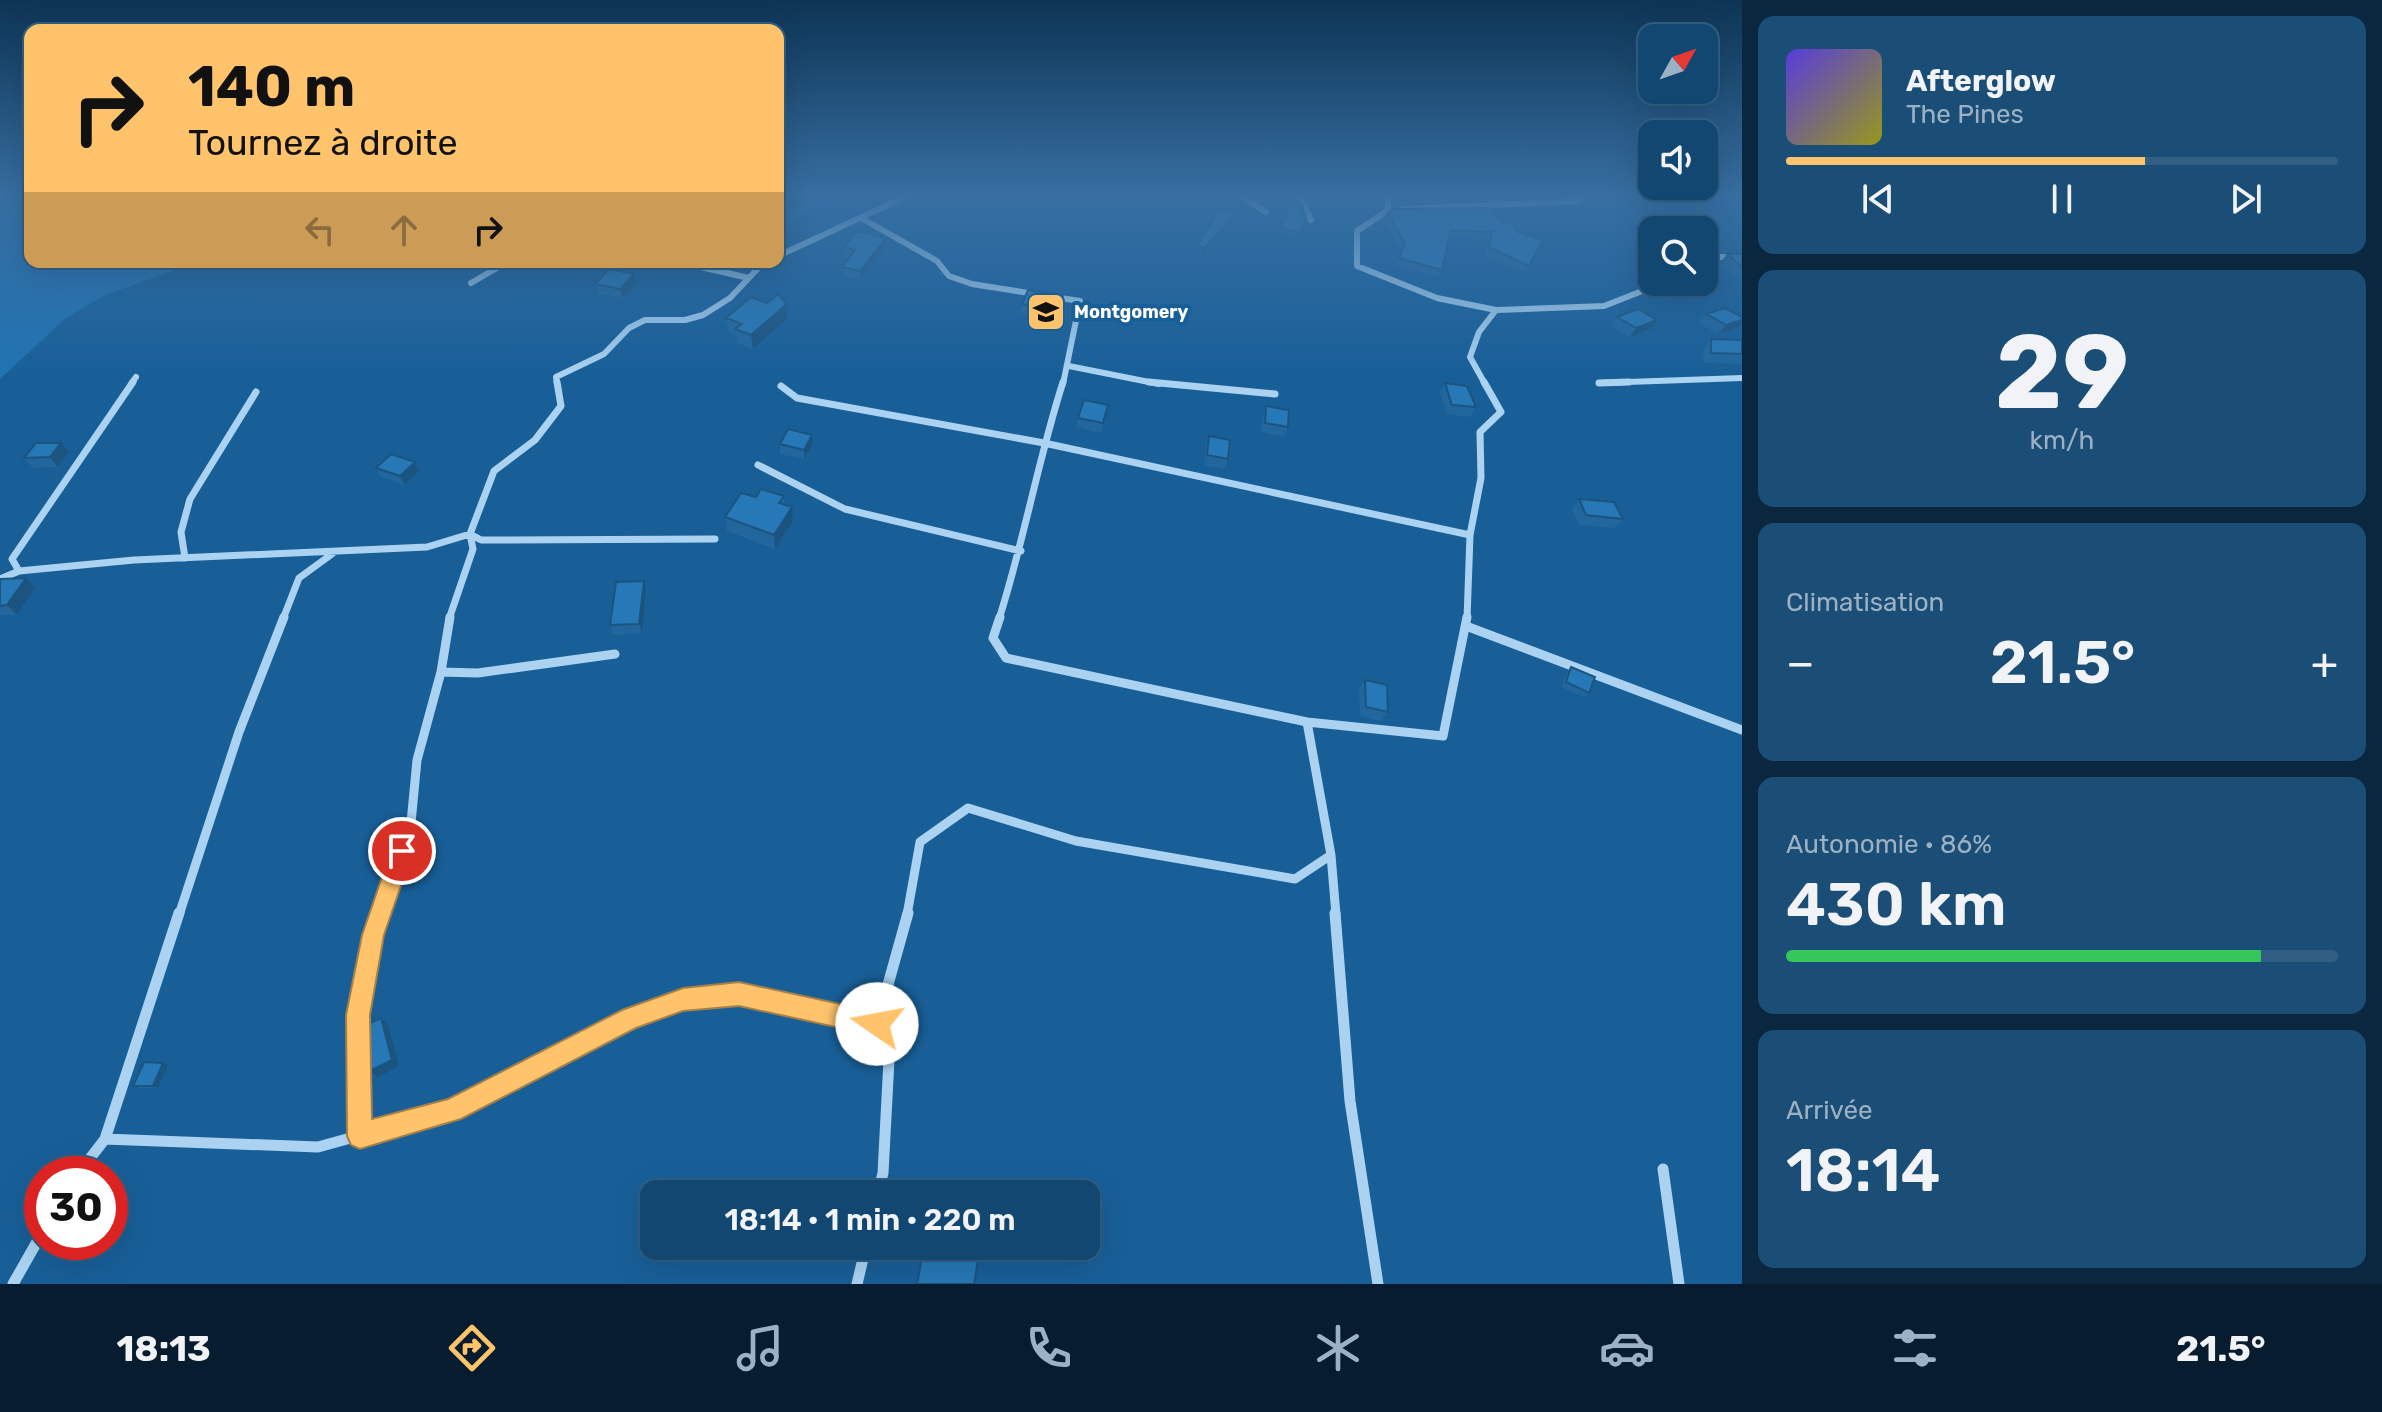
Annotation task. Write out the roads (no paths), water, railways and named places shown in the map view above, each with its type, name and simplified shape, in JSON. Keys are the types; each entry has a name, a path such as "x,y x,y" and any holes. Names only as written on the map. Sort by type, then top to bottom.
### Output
{"street":[{"path":"926,255 937,261 949,276 972,284 1080,301 1069,366 1044,443 1021,551 993,638 1006,658 1307,722 1443,736 1466,626 1470,535 1481,478 1480,432 1501,412 1470,357 1479,332 1496,310"},
{"path":"1357,255 1357,266 1437,298 1496,310 1604,306 1638,293"},
{"path":"1718,257 1742,257"},
{"path":"471,283 497,268"},
{"path":"705,268 749,278"},
{"path":"360,1136 358,1015 373,935 411,823 417,760 441,672 450,615 473,549 470,534 494,471 535,440 561,406 556,377 604,354 629,328 645,320 685,320 703,315 730,298 758,268"},
{"path":"1069,366 1174,387 1275,394"},
{"path":"19,571 12,559 136,377"},
{"path":"1599,383 1742,378"},
{"path":"781,386 797,398 1044,443 1470,535"},
{"path":"185,558 181,532 190,499 256,392"},
{"path":"758,465 845,509 1021,551"},
{"path":"0,579 19,571 185,558 427,547 470,534 481,540 715,539"},
{"path":"92,1156 105,1139 239,732 299,578 332,553"},
{"path":"1466,626 1742,730"},
{"path":"441,672 478,673 615,654"},
{"path":"1307,722 1331,855 1350,1101 1378,1284"},
{"path":"881,1180 889,1060 877,1024 909,908 920,842 968,808 1076,841 1295,879 1331,855"},
{"path":"105,1139 318,1147 452,1110 630,1018 683,999 739,994 877,1024"},
{"path":"1663,1169 1662,1182 1679,1284"},
{"path":"13,1284 27,1260"},
{"path":"857,1284 863,1260"}],"place":[{"name":"Montgomery","path":"1046,312"}]}
